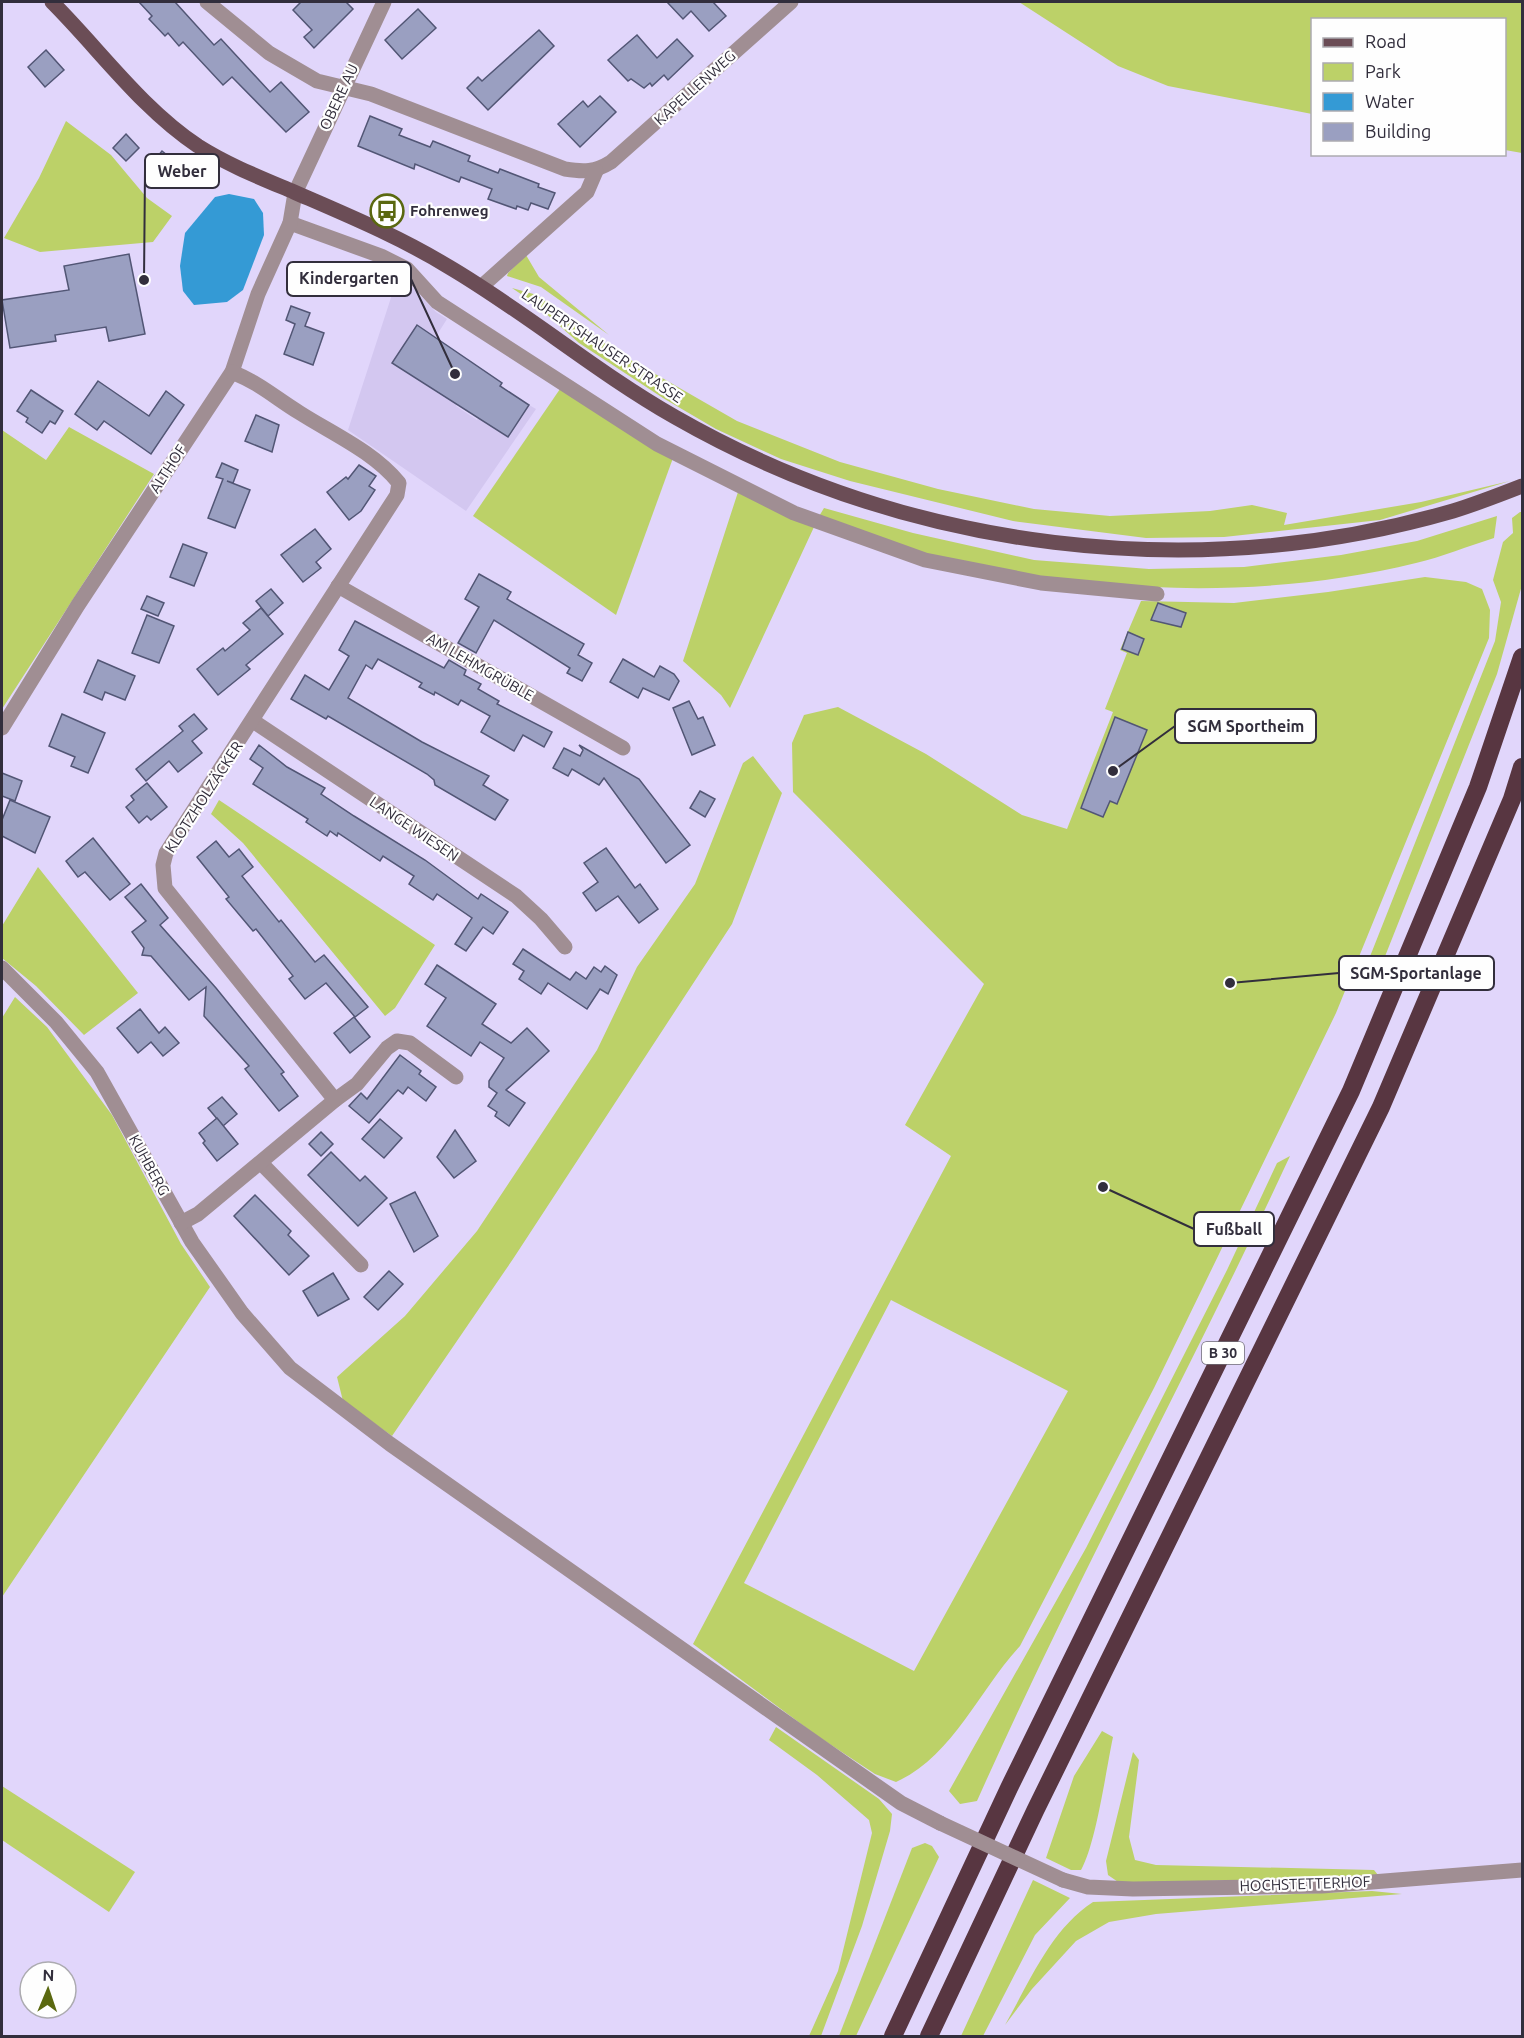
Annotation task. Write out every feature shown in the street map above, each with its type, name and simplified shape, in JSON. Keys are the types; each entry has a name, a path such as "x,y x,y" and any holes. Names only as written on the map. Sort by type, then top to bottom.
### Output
{"highway":[{"name":"B 30","path":"893,2037 1009,1788 1351,1091 1478,787 1522,657"},
{"name":"B 30","path":"929,2037 1035,1811 1381,1107 1512,799 1522,767"}],"main road":[{"name":"LAUPERTSHAUSER STRASSE","path":"52,2 121,77 170,124 226,162 415,247 482,286 612,378 676,418 752,456 859,500 920,519 1005,536 1078,547 1161,550 1252,548 1332,538 1456,510 1522,486"}],"street":[{"path":"207,2 277,58 317,81 371,94 565,169 596,171 588,192 482,286"},
{"name":"OBERE AU","path":"295,193 384,2"},
{"name":"KAPELLENWEG","path":"596,171 611,162 791,2"},
{"name":"ALTHOF","path":"2,728 78,605 232,372 258,294 290,223 295,193"},
{"path":"290,223 381,256 407,269 437,302 657,444 794,513 925,560 1041,583 1157,594"},
{"name":"KLOTZHOLZÄCKER","path":"232,372 257,382 297,412 387,467 399,483 397,495 253,721 171,844 163,865 162,880 172,899 335,1100"},
{"name":"AM LEHMGRÜBLE","path":"338,586 623,748"},
{"name":"LANGE WIESEN","path":"253,721 516,896 541,919 564,947"},
{"name":"KUHBERG","path":"2,968 56,1022 98,1072 181,1223 229,1296 290,1368 390,1444 892,1796 940,1823"},
{"path":"181,1223 198,1214 357,1084 387,1047 398,1041 410,1043 456,1077"},
{"path":"261,1163 361,1265"},
{"name":"HOCHSTETTERHOF","path":"940,1823 1063,1880 1088,1887 1322,1886 1522,1870"}],"shaded area":[{"path":"399,273 436,312 447,319 435,338 416,325 392,363 413,377 428,378 424,384 445,398 449,392 460,399 456,406 477,420 492,399 484,422 508,437 529,405 536,409 466,511 348,430"}],"green space":[{"path":"1019,2 1522,2 1522,153 1506,150 1506,18 1311,18 1311,114 1168,86 1118,66"},
{"path":"66,121 111,155 147,198 172,216 153,242 40,252 4,238 39,178"},
{"path":"526,255 539,277 609,335 541,287 507,276"},
{"path":"512,288 537,295 617,352 737,421 840,462 938,489 1034,509 1110,516 1210,511 1252,505 1287,513 1284,525 1421,502 1510,481 1380,520 1224,537 1146,538 1013,521 850,481 781,459 716,429 663,398 579,343 534,303"},
{"path":"560,389 673,458 616,615 473,516"},
{"path":"69,427 154,474 2,709 2,430 46,460"},
{"path":"738,492 814,527 730,708 721,695 683,661"},
{"path":"824,508 913,533 1034,560 1149,569 1244,567 1341,555 1417,541 1497,516 1494,538 1416,563 1294,584 1232,588 1170,588 1046,577 925,554 818,518"},
{"path":"1522,512 1522,585 1497,674 1380,969 1369,974 1367,964 1495,641 1501,602 1493,580 1503,542 1513,533 1512,518"},
{"path":"1425,577 1466,582 1482,589 1490,610 1489,638 1336,1013 1154,1388 1020,1646 1005,1663 964,1721 934,1756 896,1782 875,1774 816,1735 693,1644 951,1156 905,1125 984,984 793,792 792,743 804,715 838,707 926,754 1022,815 1067,829 1113,712 1105,709 1127,653 1120,650 1141,601 1234,603","holes":["891,1300 1068,1391 914,1671 744,1583"]},
{"path":"753,756 782,793 732,924 513,1259 392,1436 343,1401 337,1377 405,1316 477,1231 597,1050 637,967 695,884 743,763"},
{"path":"219,800 435,945 395,1008 385,1016 243,843 211,814"},
{"path":"38,867 138,993 84,1035 36,986 2,958 2,926"},
{"path":"15,997 47,1027 112,1115 181,1244 210,1287 2,1597 2,1018"},
{"path":"1290,1156 1213,1317 1092,1558 977,1801 960,1804 949,1791 1086,1548 1227,1270 1277,1163"},
{"path":"776,1727 879,1799 892,1814 890,1831 862,1926 821,2036 809,2036 838,1971 872,1833 869,1820 817,1775 769,1740"},
{"path":"1102,1731 1113,1737 1096,1825 1081,1870 1071,1870 1046,1858 1074,1776"},
{"path":"1133,1752 1139,1760 1129,1837 1135,1860 1156,1865 1374,1870 1378,1875 1121,1884 1108,1875 1106,1861"},
{"path":"2,1786 135,1872 109,1912 2,1840"},
{"path":"925,1843 932,1846 939,1857 856,2036 839,2036 912,1848"},
{"path":"1033,1880 1070,1898 1035,1935 983,2036 961,2036"},
{"path":"1372,1891 1402,1894 1156,1914 1109,1922 1076,1941 1032,1989 1005,2025 1053,1942 1078,1913 1093,1902"}],"water":[{"path":"229,194 254,199 263,213 264,235 243,290 227,302 194,305 183,291 180,266 185,233 215,197"}],"building":[{"path":"139,2 175,2 214,45 221,39 270,92 281,82 309,112 286,132 232,77 223,85 183,42 179,46 168,33 165,36 149,19 152,16"},
{"path":"301,2 346,2 353,9 314,48 304,37 312,30 293,10"},
{"path":"667,2 713,2 726,16 709,31 691,11 683,19"},
{"path":"418,9 436,28 402,59 385,40"},
{"path":"539,30 554,46 488,110 467,88 478,77 482,81"},
{"path":"637,35 657,58 677,39 693,56 668,80 664,75 652,86 650,83 644,88 631,79 628,81 608,60"},
{"path":"46,50 64,70 45,87 28,67"},
{"path":"600,96 616,112 580,147 558,124 583,101 588,107"},
{"path":"370,116 402,129 399,135 430,147 433,141 470,156 468,161 498,173 500,169 539,184 538,187 555,193 548,209 531,203 528,210 517,206 516,209 488,199 492,189 461,177 459,182 415,164 414,169 358,146"},
{"path":"126,134 139,148 126,161 113,148"},
{"path":"162,151 183,168 168,187 147,170"},
{"path":"129,254 145,334 109,341 106,327 55,335 56,341 10,348 2,300 69,290 64,266"},
{"path":"291,306 310,313 305,326 324,333 313,365 284,354 295,324 286,320"},
{"path":"417,325 502,383 500,386 529,405 508,437 392,363"},
{"path":"98,381 149,416 166,391 184,405 151,454 104,421 97,430 75,414"},
{"path":"31,390 63,411 55,424 50,421 42,433 26,422 28,418 17,411"},
{"path":"256,415 279,425 272,452 245,441"},
{"path":"222,463 238,470 233,483 227,481 250,490 235,528 208,518 223,479 216,477"},
{"path":"359,465 376,476 369,486 375,490 361,511 349,520 327,492 346,477 348,479"},
{"path":"315,529 331,549 316,562 321,568 303,582 281,555"},
{"path":"183,544 207,553 194,586 170,577"},
{"path":"479,574 511,592 507,599 584,644 578,655 592,663 582,681 567,673 570,668 494,620 476,653 458,643 479,607 465,599"},
{"path":"271,589 283,603 268,616 256,601"},
{"path":"147,596 164,603 158,616 141,609"},
{"path":"1158,603 1186,613 1181,627 1151,620"},
{"path":"261,608 283,634 246,665 250,669 218,695 197,669 223,648 225,651 250,630 243,623"},
{"path":"147,615 174,626 159,663 132,653"},
{"path":"355,621 444,668 449,660 466,670 464,675 481,684 478,689 499,701 497,704 552,732 544,747 523,735 514,751 481,732 490,716 461,700 458,705 435,692 434,695 419,687 422,683 378,659 372,669 366,665 348,698 422,742 489,776 483,785 508,800 495,820 435,785 434,780 427,774 328,716 326,719 291,699 305,675 329,690 349,656 339,650"},
{"path":"1128,632 1144,639 1138,655 1122,649"},
{"path":"623,659 654,677 660,666 674,674 679,681 669,700 643,688 638,698 610,682"},
{"path":"98,660 135,676 125,700 105,692 102,700 84,692"},
{"path":"689,701 698,719 703,717 715,745 692,755 673,708"},
{"path":"62,714 105,733 88,773 71,766 75,757 49,746"},
{"path":"194,714 207,729 192,741 202,753 178,772 169,761 146,781 136,769 183,731 179,726"},
{"path":"1115,717 1147,730 1117,804 1110,801 1103,817 1081,808"},
{"path":"259,745 287,767 325,788 321,794 425,860 478,899 481,894 508,912 493,934 483,927 466,951 455,944 472,918 437,894 433,900 409,884 414,876 383,856 380,861 338,833 337,836 330,831 327,836 306,822 308,819 253,784 263,768 250,759"},
{"path":"579,745 639,779 690,845 666,863 604,778 599,785 572,769 568,776 553,768 564,748 580,756 583,750"},
{"path":"2,773 22,781 15,801 2,796"},
{"path":"147,783 167,807 151,820 147,816 139,823 126,807 134,800 131,796"},
{"path":"700,791 715,799 705,817 690,808"},
{"path":"10,800 50,817 35,853 2,836 2,820"},
{"path":"93,838 130,884 110,900 85,872 78,877 66,861"},
{"path":"216,841 229,857 239,849 253,867 242,876 279,922 281,920 315,962 324,955 368,1007 355,1017 326,983 305,999 289,979 293,976 256,929 253,931 226,899 229,897 197,857"},
{"path":"606,848 635,888 640,884 658,909 639,923 618,896 596,911 583,893 598,882 584,863"},
{"path":"141,884 168,918 160,925 216,988 284,1072 281,1074 298,1096 279,1111 245,1069 249,1066 204,1016 206,987 189,1000 151,956 142,955 144,948 132,932 146,921 125,897"},
{"path":"523,949 570,980 576,972 586,979 594,967 601,972 605,966 617,975 608,994 600,989 587,1009 548,983 541,994 519,979 524,971 513,964"},
{"path":"437,965 496,1004 482,1024 511,1043 527,1028 549,1051 506,1090 525,1103 509,1126 495,1116 497,1112 488,1106 497,1093 489,1087 489,1081 504,1058 480,1042 471,1056 427,1026 446,998 425,984"},
{"path":"140,1009 159,1033 165,1027 179,1043 163,1056 151,1042 138,1053 117,1028"},
{"path":"354,1017 370,1037 350,1053 334,1033"},
{"path":"400,1055 421,1071 419,1074 436,1087 426,1101 408,1087 403,1094 398,1090 369,1123 349,1106 361,1093 367,1099"},
{"path":"222,1097 237,1114 223,1126 208,1108"},
{"path":"217,1118 238,1144 217,1161 203,1143 205,1141 199,1133"},
{"path":"380,1119 402,1138 384,1158 362,1139"},
{"path":"455,1130 476,1161 454,1178 437,1157"},
{"path":"321,1132 333,1144 321,1156 309,1144"},
{"path":"331,1152 360,1181 365,1176 387,1198 358,1226 308,1175"},
{"path":"415,1192 438,1236 414,1252 390,1204"},
{"path":"255,1195 291,1231 288,1235 309,1256 289,1275 234,1216"},
{"path":"389,1271 403,1284 378,1310 364,1297"},
{"path":"333,1273 349,1299 318,1316 303,1291"}],"place":[{"name":"Fohrenweg","path":"387,211"},
{"name":"Weber","path":"144,280"},
{"name":"Kindergarten","path":"455,374"},
{"name":"SGM Sportheim","path":"1113,771"},
{"name":"SGM-Sportanlage","path":"1230,983"},
{"name":"Fußball","path":"1103,1187"}]}
